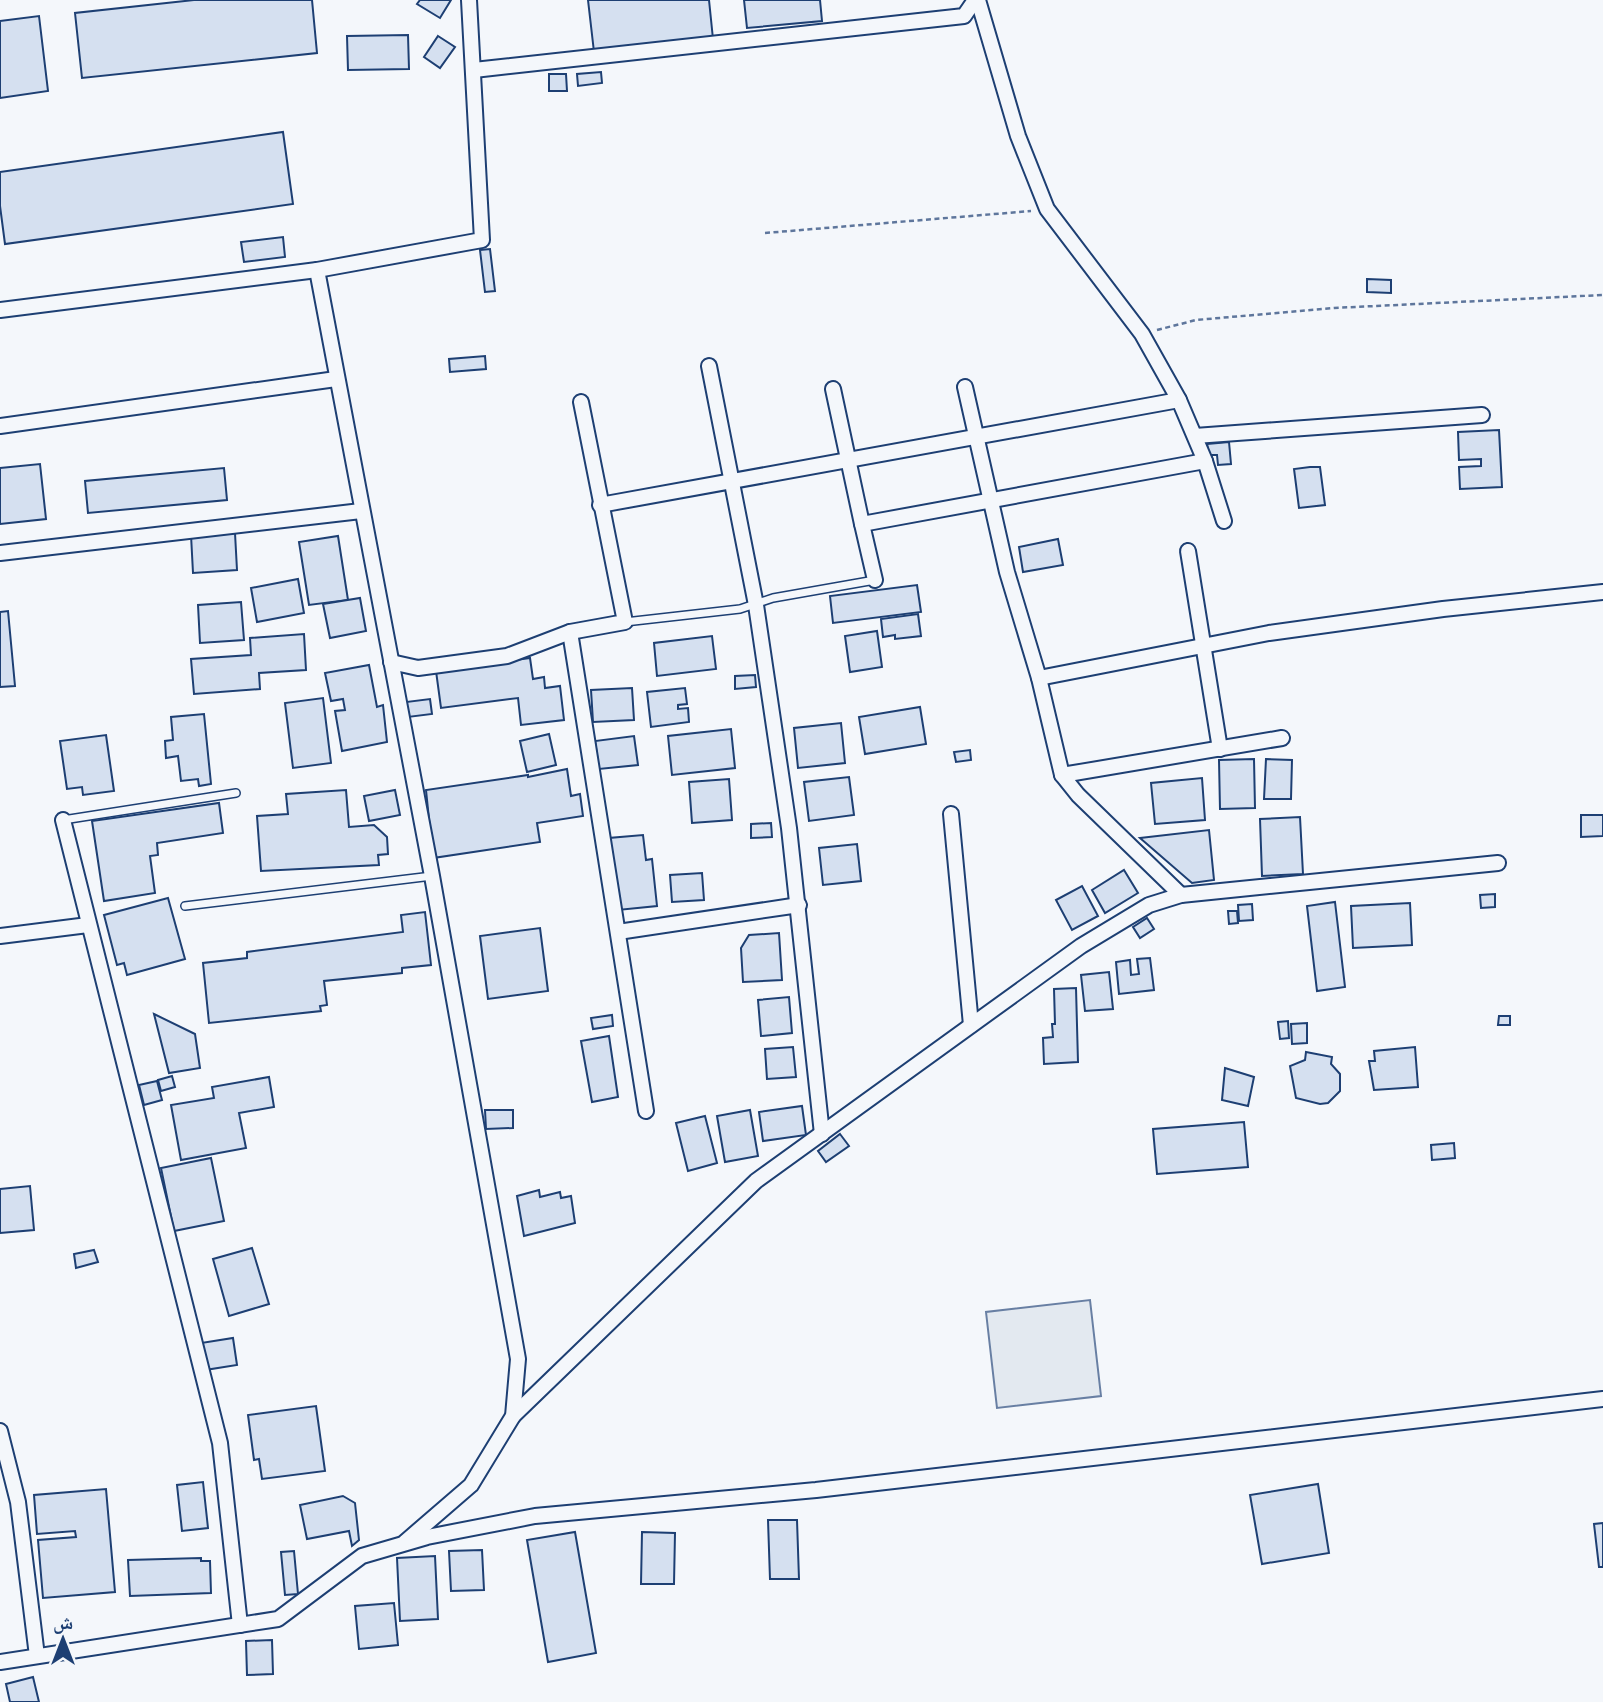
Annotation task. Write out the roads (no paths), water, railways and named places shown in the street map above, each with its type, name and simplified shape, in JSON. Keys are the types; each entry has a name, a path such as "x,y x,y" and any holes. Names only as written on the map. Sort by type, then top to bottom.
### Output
{"street":[{"path":"0,310 317,270 482,240 469,0"},
{"path":"474,70 964,16 976,0"},
{"path":"976,0 1018,136 1047,209 1142,334 1179,400 1195,436 1224,521"},
{"path":"317,270 432,876 517,1359 513,1416"},
{"path":"709,366 756,605 799,905 822,1134"},
{"path":"0,426 336,379"},
{"path":"965,387 1007,572 1039,678 1062,775 1078,795 1181,895"},
{"path":"833,389 874,580"},
{"path":"600,505 1179,400"},
{"path":"391,662 418,668 507,656 569,632 625,622 581,402"},
{"path":"1195,436 1482,415"},
{"path":"862,524 1205,461"},
{"path":"0,553 361,511"},
{"path":"1188,551 1220,749"},
{"path":"1039,678 1269,633 1443,609 1603,592"},
{"path":"569,632 646,1111"},
{"path":"1062,775 1282,738"},
{"path":"951,814 971,1025"},
{"path":"63,820 219,1443 240,1625"},
{"path":"401,1545 471,1485 513,1416 756,1181 1081,946 1149,905 1181,895 1498,863"},
{"path":"618,932 799,905"},
{"path":"0,936 88,925"},
{"path":"0,1662 278,1619 362,1556 535,1516 843,1487 1603,1399"},
{"path":"0,1431 18,1502 37,1656"}],"lane":[{"path":"625,622 756,605 773,598 874,580"},
{"path":"63,820 236,793"},
{"path":"185,906 432,876"}]}
